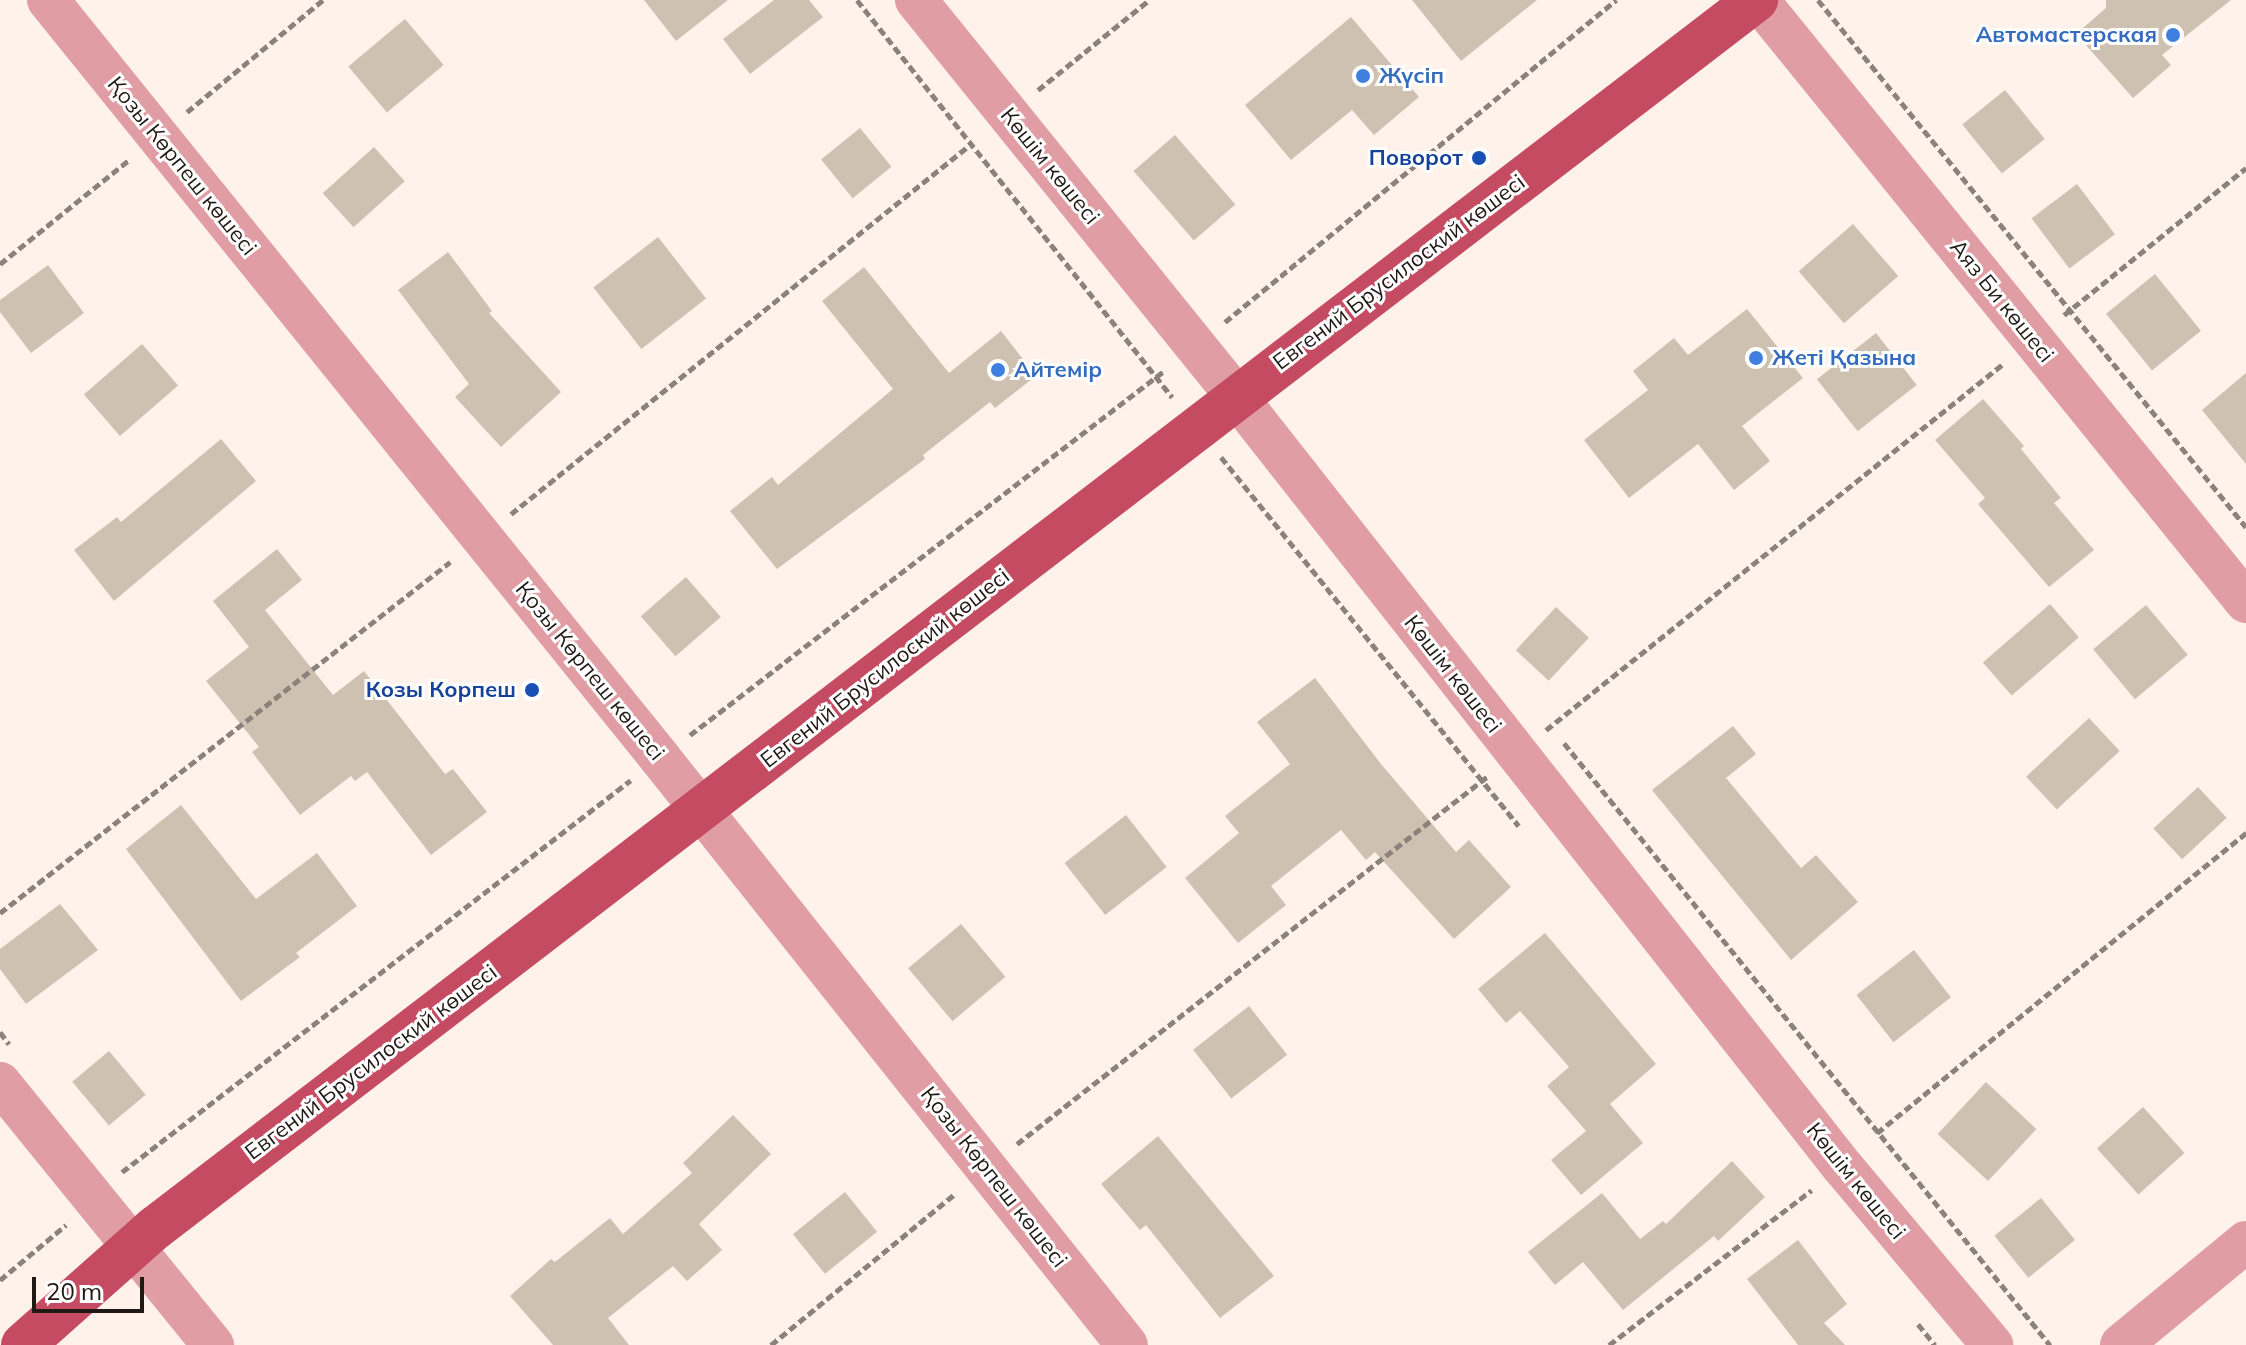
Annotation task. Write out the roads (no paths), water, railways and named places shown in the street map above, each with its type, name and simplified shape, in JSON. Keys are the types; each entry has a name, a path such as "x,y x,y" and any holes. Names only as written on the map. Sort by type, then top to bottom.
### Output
{"main road":[{"name":"Евгений Брусилоский көшесі","path":"23,1345 132,1246 1236,396 1757,0"}],"street":[{"name":"Қозы Көрпеш көшесі","path":"48,0 702,810 1127,1345"},
{"name":"Көшім көшесі","path":"916,0 1236,396 1516,754 1826,1178 1992,1345"},
{"name":"Аяз Би көшесі","path":"1757,0 2246,602"},
{"path":"0,1083 213,1345"},
{"path":"2121,1345 2246,1242"}],"place":[{"name":"Автомастерская","path":"2173,35"},
{"name":"Жүсіп","path":"1363,76"},
{"name":"Поворот","path":"1479,158"},
{"name":"Жеті Қазына","path":"1756,358"},
{"name":"Айтемір","path":"998,370"},
{"name":"Козы Корпеш","path":"532,690"}]}
